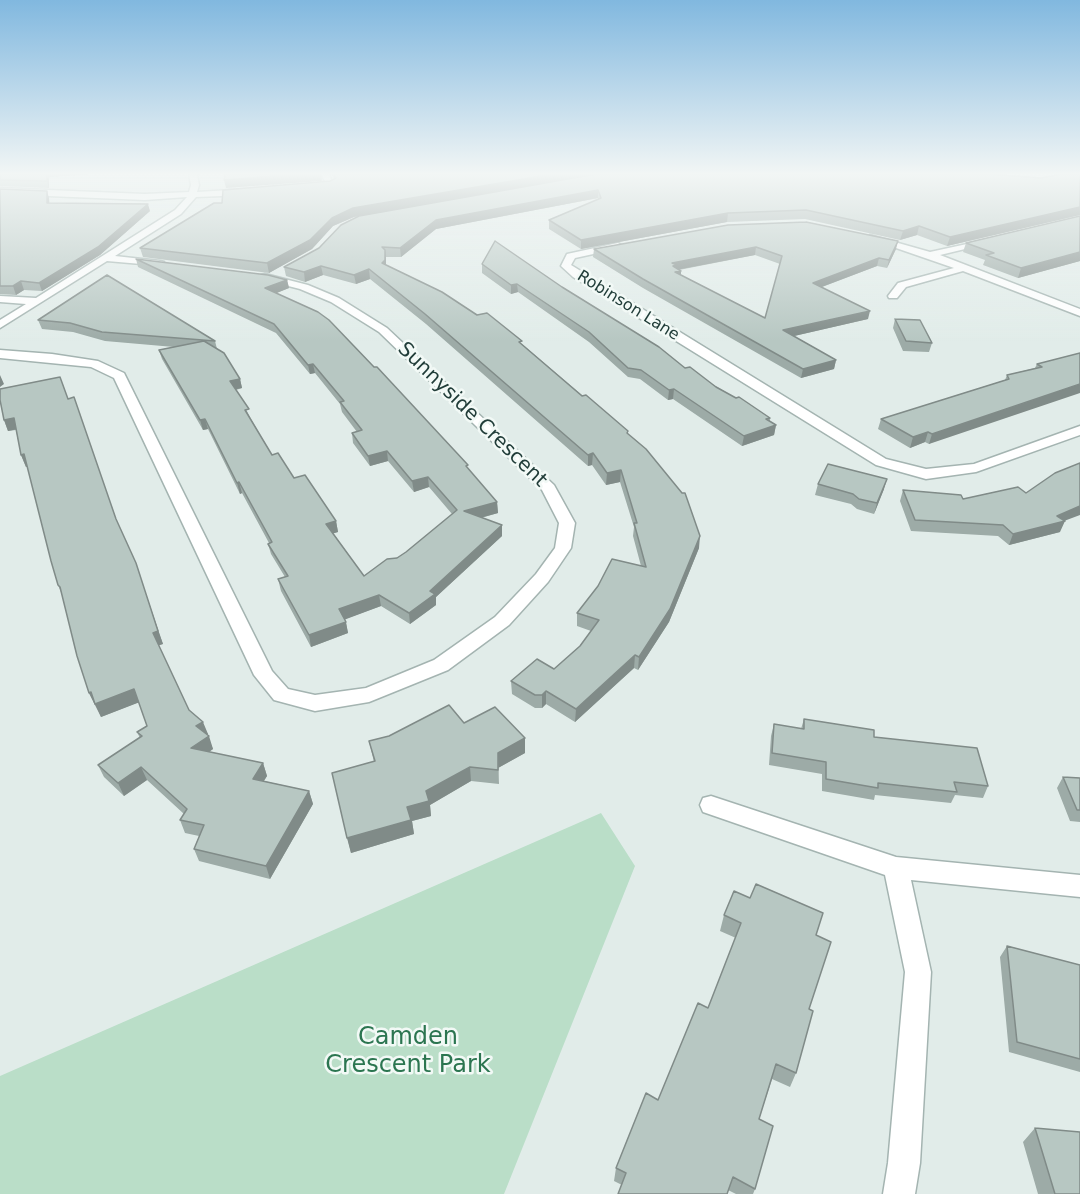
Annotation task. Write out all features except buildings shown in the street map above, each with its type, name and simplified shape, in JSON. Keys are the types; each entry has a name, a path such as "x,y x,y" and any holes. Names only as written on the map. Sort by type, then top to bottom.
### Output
{"street":[{"path":"0,325 150,230"},
{"path":"857,233 930,255 1080,313"},
{"path":"930,255 1000,238"},
{"name":"Robinson Lane","path":"626,245 571,256 566,266 577,275 881,462 926,474 976,468 1080,430"},
{"path":"106,258 175,265"},
{"path":"893,296 903,285 964,268"},
{"name":"Sunnyside Crescent","path":"0,354 94,364 119,376 264,675 281,695 315,703 369,695 441,665 502,621 542,578 563,548 567,524 549,488 383,330 335,300 276,276 252,275"},
{"path":"0,298 37,301"},
{"path":"711,805 896,868 1080,886"},
{"path":"896,868 918,972 904,1163 899,1194"}],"green space":[{"name":"Camden Crescent Park","path":"601,813 635,866 504,1194 0,1194 0,1076"}]}
